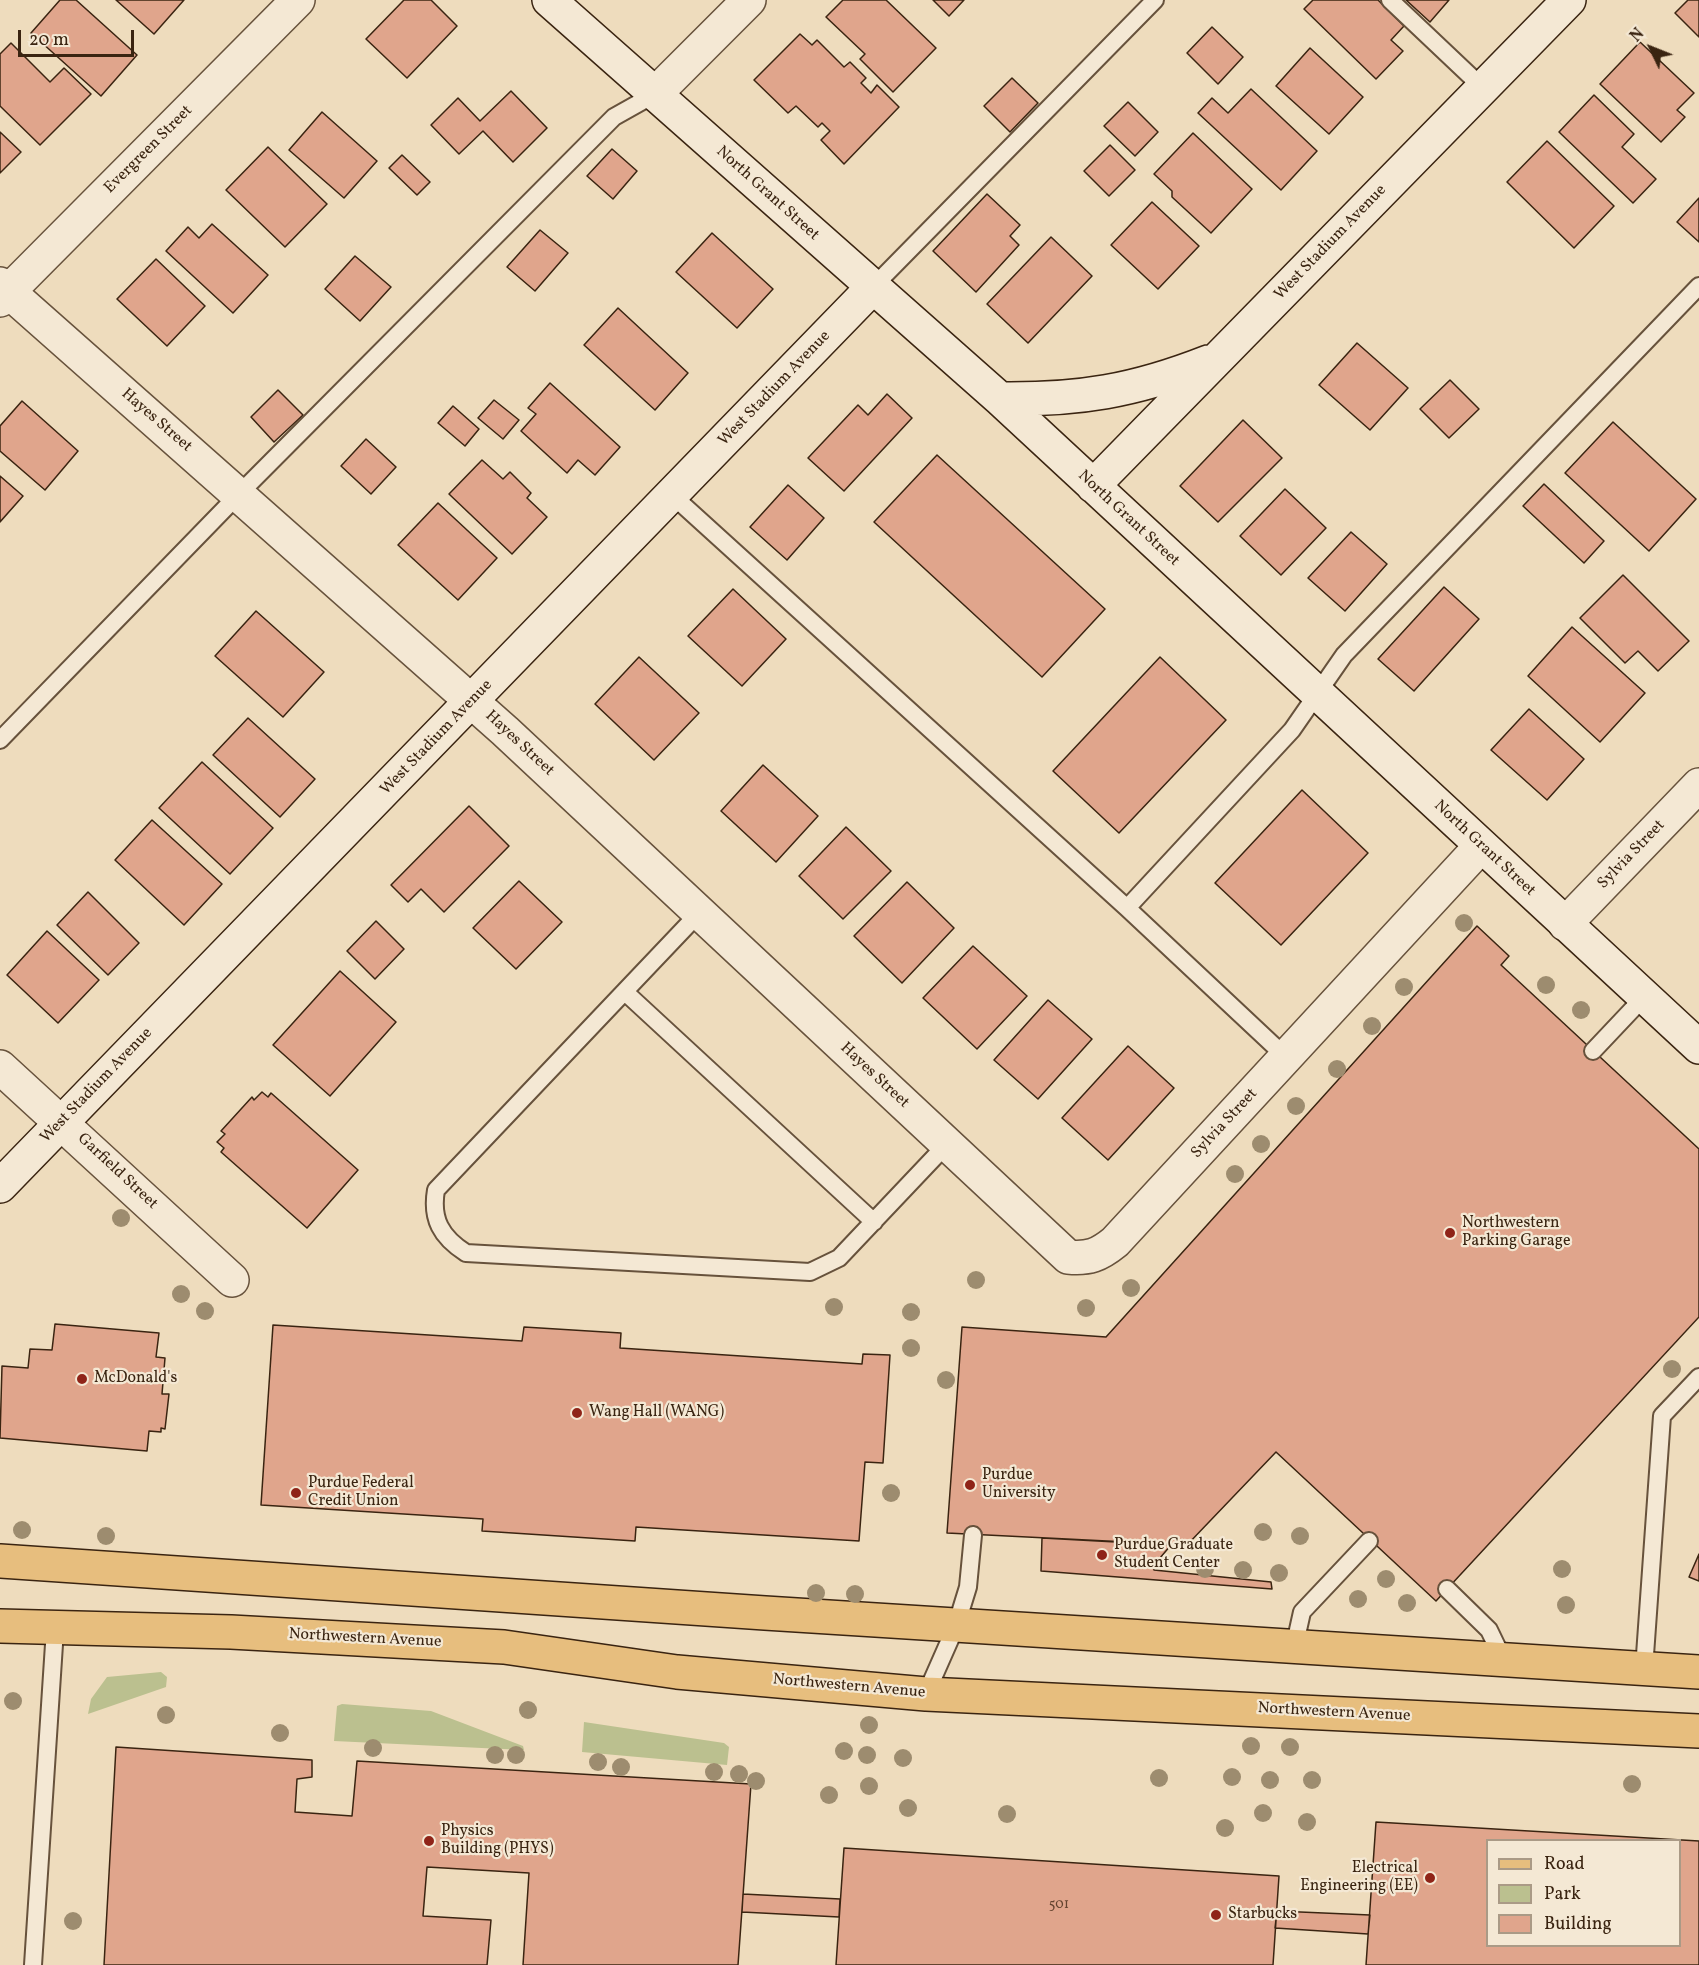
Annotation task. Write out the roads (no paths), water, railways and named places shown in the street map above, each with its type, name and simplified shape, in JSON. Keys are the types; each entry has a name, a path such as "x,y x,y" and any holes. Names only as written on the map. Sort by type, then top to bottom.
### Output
{"main road":[{"path":"0,1560 956,1626 1699,1672"},
{"name":"Northwestern Avenue","path":"0,1626 231,1632 504,1647 677,1672 927,1694 1699,1731"}],"street":[{"name":"Evergreen Street","path":"3,292 298,0"},
{"name":"North Grant Street","path":"549,0 1000,399 1316,695 1699,1047"},
{"path":"656,94 749,0"},
{"name":"West Stadium Avenue","path":"1093,486 1569,0"},
{"name":"West Stadium Avenue","path":"0,1185 872,288"},
{"name":"Hayes Street","path":"3,292 239,494 472,701 947,1144"},
{"path":"1000,399 1078,398 1115,392 1168,378 1218,358"},
{"name":"Sylvia Street","path":"1565,924 1699,785"},
{"name":"Sylvia Street","path":"947,1144 1056,1249 1068,1257 1083,1259 1099,1255 1115,1242 1287,1058 1481,846"},
{"name":"Garfield Street","path":"0,1067 232,1280"}],"lane":[{"path":"872,288 1155,0"},
{"path":"1390,0 1483,88"},
{"path":"0,740 239,494 614,117 656,94"},
{"path":"1126,908 1292,730 1344,655 1699,286"},
{"path":"672,495 1126,908 1287,1058"},
{"path":"700,912 436,1190 433,1208 441,1231 450,1243 466,1253 810,1272 839,1258 947,1144"},
{"path":"625,993 874,1222"},
{"path":"1593,1051 1644,997"},
{"path":"1644,1669 1662,1416 1699,1377"},
{"path":"927,1694 956,1626 968,1587 973,1535"},
{"path":"1294,1648 1302,1612 1369,1541"},
{"path":"1447,1589 1489,1630 1503,1659"},
{"path":"33,1965 55,1629"}],"place":[{"name":"Northwestern Parking Garage","path":"1450,1233"},
{"name":"McDonald's","path":"82,1379"},
{"name":"Wang Hall (WANG)","path":"577,1413"},
{"name":"Purdue University","path":"970,1485"},
{"name":"Purdue Federal Credit Union","path":"296,1493"},
{"name":"Purdue Graduate Student Center","path":"1102,1555"},
{"name":"Physics Building (PHYS)","path":"429,1841"},
{"name":"Electrical Engineering (EE)","path":"1430,1878"},
{"name":"Starbucks","path":"1216,1915"}]}
